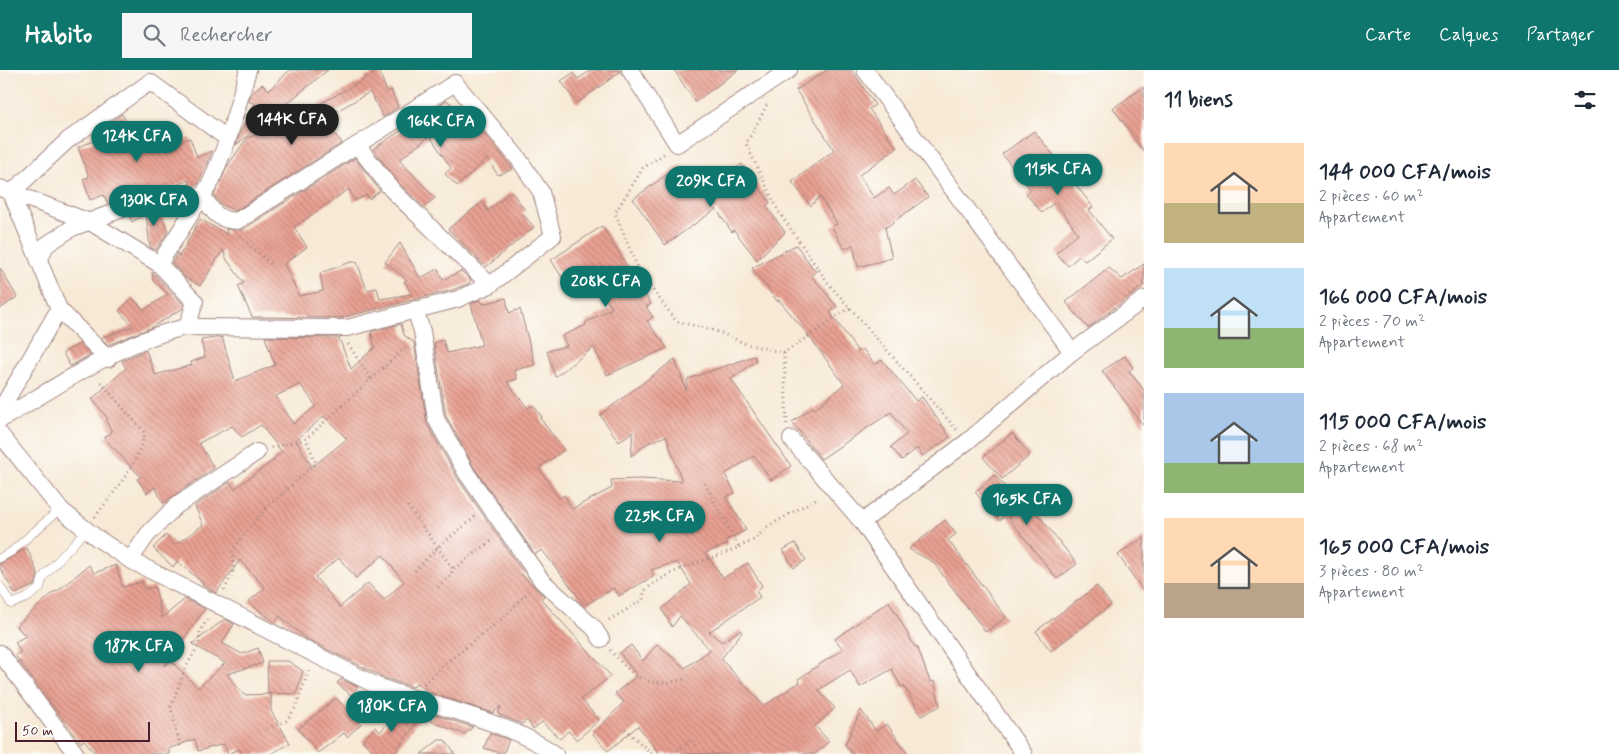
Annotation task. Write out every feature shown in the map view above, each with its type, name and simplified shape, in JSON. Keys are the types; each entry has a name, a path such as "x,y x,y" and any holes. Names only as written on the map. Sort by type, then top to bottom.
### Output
{"street":[{"path":"160,264 212,182 228,139 248,70"},
{"path":"630,70 677,144 782,74"},
{"path":"865,70 1072,352"},
{"path":"6,190 68,140 150,82 228,139"},
{"path":"0,420 108,358 161,332 187,327 347,328 458,299 490,285 553,236 541,192 518,158 455,83 237,220 223,220 212,211 203,196"},
{"path":"357,146 392,190 490,285"},
{"path":"6,190 90,222 160,264 195,302 187,327"},
{"path":"6,190 39,261 58,309 108,358"},
{"path":"39,261 46,245 72,228 133,204 154,200 203,196"},
{"path":"862,522 968,441 1072,352 1142,305"},
{"path":"0,411 58,309"},
{"path":"415,309 422,332 436,419 467,474 542,581 597,634"},
{"path":"0,434 60,509 86,530 130,560 377,686 415,700 483,720 545,747 555,754"},
{"path":"791,439 862,522 1024,754"},
{"path":"130,560 148,534 176,506 257,452"},
{"path":"0,653 76,754"}],"lane":[{"path":"0,558 11,552 60,509"},
{"path":"0,586 11,604 27,598 40,588 42,577 86,530"}],"path":[{"path":"782,74 746,144 779,212 828,283 968,441"},
{"path":"677,144 643,168 615,213 639,271 676,321 719,332 746,344 784,353 851,307"},
{"path":"237,220 234,225 236,231 271,264"},
{"path":"340,327 371,379"},
{"path":"257,452 306,439 422,332"},
{"path":"784,353 786,422 791,439"},
{"path":"86,530 123,480 141,449 145,433 90,368"},
{"path":"180,746 171,707 185,669 199,644 200,631 217,605 233,573 233,550 262,512 316,463 306,439"},
{"path":"704,482 739,547"},
{"path":"686,679 669,683 637,679 597,634 642,600 644,591 658,579 681,567 754,540 767,527 834,489"},
{"path":"415,571 438,548 489,505"},
{"path":"408,506 453,568"},
{"path":"438,587 450,576 453,568 483,549 506,529"},
{"path":"415,700 426,680 503,618 530,590 542,581"},
{"path":"267,728 286,721 296,708 314,654"},
{"path":"625,729 652,754"},
{"path":"673,754 691,740"}],"building":[{"path":"290,70 328,70 236,145 255,103 249,102 251,94 262,84 269,90"},
{"path":"591,70 620,70 620,72 577,103 561,81 573,73 578,79"},
{"path":"674,70 738,70 695,102"},
{"path":"827,70 852,70 875,105 869,109 897,148 859,175 874,198 889,188 894,195 915,180 928,197 885,228 892,258 858,267 853,245 844,249 832,227 837,224 820,196 811,206 792,182 834,150 796,90"},
{"path":"379,71 387,92 391,90 398,107 383,117 370,92 330,115 337,128 332,131 342,143 235,211 220,204 214,195 228,165 247,138 265,131 266,134"},
{"path":"1144,87 1144,152 1113,108"},
{"path":"447,100 457,111 463,108 513,169 498,175 487,159 457,186 445,174 451,168 430,136 399,160 435,198 424,207 399,183 373,149"},
{"path":"122,114 130,129 142,124 149,142 168,135 171,145 190,138 197,157 212,151 198,184 191,187 188,180 168,189 151,190 108,204 104,195 90,200 83,179 89,177 78,147 99,139 96,133"},
{"path":"1034,131 1077,184 1093,207 1089,210 1112,239 1085,261 1079,256 1068,266 1056,253 1078,233 1055,202 1042,213 1026,194 1031,190 1002,154"},
{"path":"355,158 380,191 369,199 367,195 354,201 349,189 294,227 307,247 284,264 299,296 323,291 320,273 351,262 357,262 367,290 377,288 380,299 412,294 404,281 407,280 385,262 400,243 420,278 438,269 443,280 461,271 471,280 468,284 452,290 340,318 252,317 238,286 244,283 227,260 223,250 200,286 185,277 172,263 178,253 179,257 200,219 228,235 226,229 242,230"},
{"path":"742,164 770,203 766,206 785,232 757,260 734,230 732,232 716,209 665,245 633,199 680,165 699,193"},
{"path":"511,191 525,210 522,213 534,227 486,267 448,229 482,202 488,211"},
{"path":"163,209 164,212 161,214 168,231 156,250 150,247 146,214 132,222 129,217"},
{"path":"602,226 651,304 646,307 653,317 647,321 667,348 607,375 594,347 555,377 547,351 567,346 562,336 586,325 585,323 612,308 593,281 573,294 551,260"},
{"path":"796,245 816,272 811,275 837,307 830,312 858,352 863,349 875,365 882,360 916,401 922,397 950,437 923,456 917,448 902,460 891,447 907,434 891,412 821,459 792,422 813,407 815,409 844,384 809,336 779,300 777,301 752,268"},
{"path":"1144,264 1144,285 1088,328 1066,302 1109,268 1122,279"},
{"path":"0,268 17,297 0,309"},
{"path":"152,272 184,305 182,309 150,328 108,345 101,338 133,326 119,311 132,298 144,310 168,294 153,281"},
{"path":"506,298 509,313 520,309 535,365 514,370 517,379 507,382 528,408 533,405 542,417 540,418 564,450 539,468 559,498 564,495 572,509 612,488 611,480 682,481 666,436 648,443 631,456 633,431 619,442 600,415 675,359 686,390 688,379 754,356 756,361 731,379 791,466 771,480 754,456 725,474 735,493 726,497 746,530 726,540 728,544 705,553 723,578 748,563 762,586 756,591 760,597 709,632 722,642 740,630 742,632 721,659 764,706 800,682 798,679 843,649 835,639 889,601 915,647 917,646 930,682 934,681 940,706 921,716 904,686 901,687 892,669 860,687 850,670 818,690 835,708 815,726 829,741 815,754 660,754 638,726 608,751 593,734 624,702 615,693 637,676 620,653 631,645 643,661 657,644 685,668 710,650 680,616 672,627 662,609 691,584 677,562 651,570 654,576 619,596 614,588 585,605 542,550 535,554 475,469 446,416 434,343 443,340 447,353 482,345 471,304 480,300 483,304"},
{"path":"401,324 404,335 414,343 427,424 458,479 523,572 521,574 544,596 541,599 611,676 581,699 599,720 577,740 568,731 560,739 542,722 533,729 527,720 522,724 498,714 501,706 493,713 429,692 417,683 413,687 385,678 305,638 280,616 275,622 248,602 265,588 240,560 216,593 202,585 204,584 177,561 173,567 153,548 166,535 175,545 203,525 195,506 230,482 234,489 282,452 261,425 242,437 232,426 199,443 214,468 163,503 155,487 147,493 137,479 141,477 104,438 112,432 106,421 108,419 92,399 126,368 122,361 146,350 155,375 192,365 191,362 205,357 201,340 222,337 235,381 275,365 265,337 339,338 351,369 375,347 371,332","holes":["300,384 316,406 293,424 276,396","324,416 347,439 312,467 296,440","383,555 404,582 384,600 368,583 340,607 315,577 339,558 356,578"]},
{"path":"79,344 90,355 70,366 63,353"},
{"path":"1125,356 1133,368 1129,371 1144,390 1144,426 1102,371"},
{"path":"1012,433 1030,455 1002,479 983,457"},
{"path":"995,475 1019,503 1025,498 1077,564 1057,579 1005,513 1000,521 975,492"},
{"path":"945,520 956,534 948,540 1006,617 986,632 933,562 909,549"},
{"path":"1144,537 1144,592 1118,555"},
{"path":"795,543 806,560 794,568 783,550"},
{"path":"27,548 38,574 35,585 15,594 0,568 0,564"},
{"path":"89,565 94,573 116,565 123,587 142,582 144,589 155,587 162,618 185,599 205,609 164,666 171,661 198,688 225,663 192,644 225,619 234,624 222,643 242,654 258,648 263,663 227,674 244,695 271,694 271,711 290,743 271,754 243,754 239,749 228,754 224,744 198,751 195,739 168,749 170,754 96,754 84,740 81,743 15,655 21,652 15,642 26,636 16,626 55,591"},
{"path":"1097,586 1111,605 1051,651 1036,631"},
{"path":"267,661 288,661 303,671 296,694 268,693"},
{"path":"341,679 358,687 351,695 337,683"},
{"path":"336,698 361,724 347,737 344,733 318,753 298,729"},
{"path":"402,707 419,719 394,754 377,754 362,741 375,727 380,732"},
{"path":"861,710 876,731 887,724 908,754 852,754 845,745"},
{"path":"433,714 473,727 464,734 430,721"},
{"path":"490,733 509,740 503,754 484,748"},
{"path":"439,740 445,740 455,754 421,754"}]}
